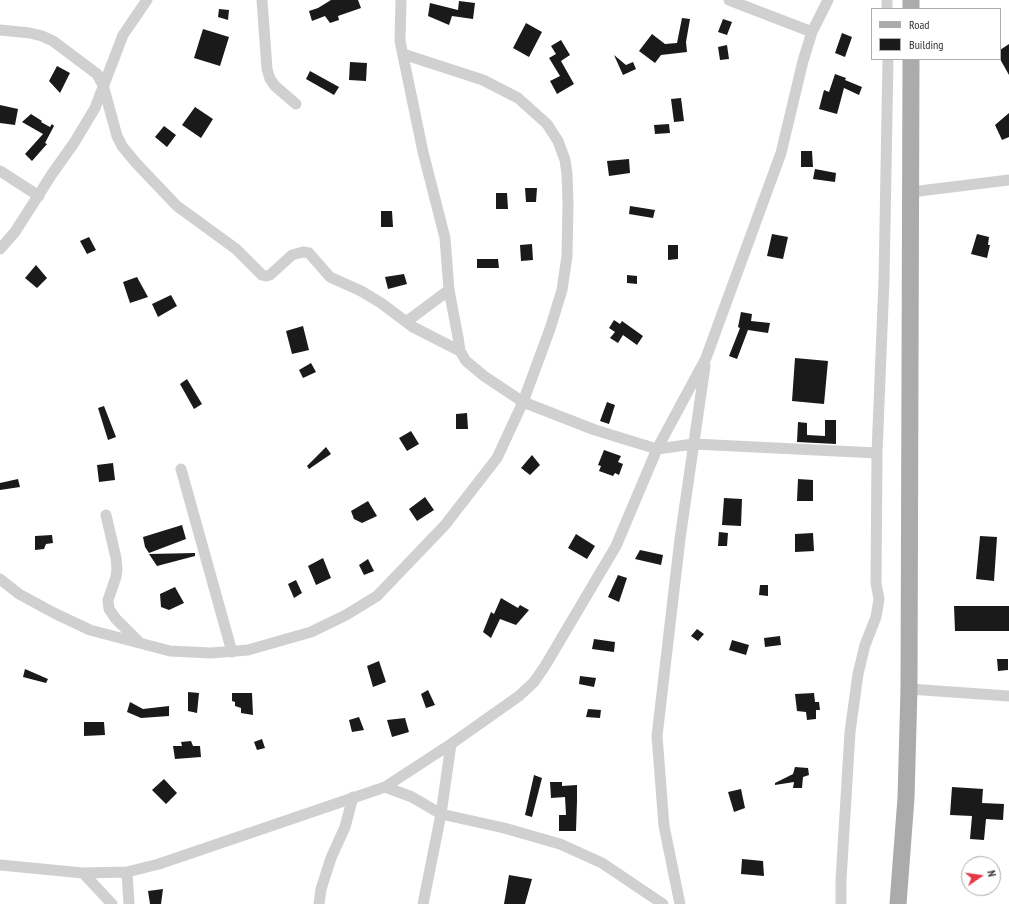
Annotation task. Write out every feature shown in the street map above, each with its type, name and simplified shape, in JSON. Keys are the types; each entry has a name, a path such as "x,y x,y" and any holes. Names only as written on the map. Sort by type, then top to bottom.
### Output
{"main road":[{"path":"898,904 906,798 909,689 911,60"}],"street":[{"path":"0,249 15,232 52,174 74,143 95,108 102,85 123,35 147,0"},
{"path":"262,0 267,70 270,79 275,86 296,104"},
{"path":"401,0 400,32 403,54 423,152 445,238 449,290 460,351 466,361 484,376 523,402 595,430 657,449 694,444 877,454"},
{"path":"729,0 812,32"},
{"path":"0,865 83,873 127,872 159,864 385,787 451,744 519,696 534,682 616,546 657,449 706,358 781,153 803,61 812,32 828,0"},
{"path":"0,30 30,33 42,36 53,41 97,74 102,85 117,136 122,146 177,206 236,248 262,275 270,275 292,255 304,252 309,253 330,277 362,290 406,322 460,351"},
{"path":"0,579 19,594 90,630 170,651 211,653 248,650 311,632 346,615 377,596 445,525 497,458 523,402 550,329 562,290 567,256 568,203 566,160 558,141 546,124 518,98 484,80 403,54"},
{"path":"841,904 841,880 850,732 858,674 865,645 876,617 879,599 876,583 877,454 884,280 888,60"},
{"path":"0,171 39,196"},
{"path":"911,192 954,188 1009,180"},
{"path":"406,322 449,290"},
{"path":"680,904 664,826 656,736 680,539 706,358"},
{"path":"181,469 232,652"},
{"path":"106,515 116,558 117,569 116,577 108,600 109,609 116,619 140,643"},
{"path":"909,689 1009,696"},
{"path":"423,904 441,814 451,744"},
{"path":"385,787 412,797 441,814 504,828 560,844 602,863 663,904"},
{"path":"319,904 321,889 331,858 345,827 352,797"},
{"path":"127,872 129,904"},
{"path":"83,873 112,904"}],"building":[{"path":"331,0 358,0 361,8 338,16 339,20 330,23 325,16 312,21 309,11 318,8"},
{"path":"459,1 475,3 473,19 452,16 449,25 428,16 430,3 458,10"},
{"path":"219,9 229,10 228,20 218,17"},
{"path":"682,18 690,19 686,42 687,52 661,55 655,63 639,51 652,34 665,44 677,43"},
{"path":"723,19 732,22 727,35 718,32"},
{"path":"526,23 542,32 529,57 513,48"},
{"path":"203,29 229,37 220,66 194,58"},
{"path":"842,33 852,37 845,57 835,53"},
{"path":"561,40 570,55 561,61 574,84 557,94 550,81 560,76 549,58 556,54 551,46"},
{"path":"1009,44 1009,75 1001,60 1001,49"},
{"path":"727,45 729,59 720,60 718,47"},
{"path":"614,55 626,65 633,62 636,69 623,75"},
{"path":"350,62 367,63 366,81 349,80"},
{"path":"57,66 70,73 60,93 49,81"},
{"path":"310,71 339,87 334,95 306,79"},
{"path":"835,74 862,87 859,95 844,88 837,114 819,109 824,90 829,92"},
{"path":"681,98 684,121 674,122 671,99"},
{"path":"0,105 18,109 15,125 0,123"},
{"path":"195,107 213,119 201,138 182,125"},
{"path":"1009,113 1009,137 1002,140 995,125"},
{"path":"31,114 50,127 52,124 54,126 45,143 47,144 32,161 25,154 43,134 22,122"},
{"path":"669,124 670,133 655,134 654,125"},
{"path":"164,126 176,135 167,147 155,137"},
{"path":"801,151 812,151 813,167 801,167"},
{"path":"629,159 630,173 609,176 607,161"},
{"path":"815,169 836,173 835,182 813,179"},
{"path":"525,188 537,188 536,202 526,202"},
{"path":"496,193 507,193 508,209 496,209"},
{"path":"630,206 655,210 653,218 629,214"},
{"path":"381,211 392,211 393,227 381,227"},
{"path":"772,234 788,237 783,259 767,256"},
{"path":"977,234 989,237 988,245 990,245 987,258 971,254"},
{"path":"89,237 96,250 87,254 80,241"},
{"path":"532,244 533,260 521,261 520,245"},
{"path":"668,245 678,245 678,259 668,260"},
{"path":"477,259 498,259 499,268 477,268"},
{"path":"36,265 47,278 37,288 25,278"},
{"path":"404,274 407,284 388,289 385,277"},
{"path":"627,275 637,276 637,284 627,283"},
{"path":"137,277 148,297 130,303 123,282"},
{"path":"171,295 177,306 158,317 152,304"},
{"path":"741,312 752,314 751,321 770,323 768,333 748,330 737,359 729,356 740,328 738,327"},
{"path":"614,320 620,324 622,321 643,336 637,345 623,335 618,343 610,338 615,332 609,328"},
{"path":"303,326 309,350 292,354 286,331"},
{"path":"795,358 828,361 824,404 792,401"},
{"path":"311,363 316,372 303,378 299,370"},
{"path":"187,379 202,404 194,409 180,384"},
{"path":"607,402 615,405 609,424 600,421"},
{"path":"104,406 116,437 108,440 98,408"},
{"path":"467,413 468,429 456,429 456,414"},
{"path":"825,420 836,420 836,444 797,442 798,422 807,423 807,435 825,436"},
{"path":"411,431 419,444 407,451 399,438"},
{"path":"326,447 331,454 309,469 307,466"},
{"path":"604,450 621,456 618,462 623,464 619,475 615,473 613,476 599,471 601,466 598,465"},
{"path":"532,455 540,465 530,475 521,468"},
{"path":"113,463 115,480 99,482 97,465"},
{"path":"18,479 20,487 0,490 0,483"},
{"path":"798,479 813,480 813,501 797,501"},
{"path":"425,497 434,510 417,521 409,509"},
{"path":"724,498 742,499 741,526 722,525"},
{"path":"368,501 377,516 362,523 354,519 351,511"},
{"path":"182,525 186,539 149,553 145,547 143,537"},
{"path":"719,532 728,533 727,546 718,546"},
{"path":"813,533 814,551 795,552 795,534"},
{"path":"576,534 595,546 587,559 568,548"},
{"path":"52,535 53,543 46,544 44,549 35,550 35,536"},
{"path":"980,536 997,537 994,581 976,579"},
{"path":"640,550 663,555 661,565 635,559"},
{"path":"195,553 195,556 157,566 149,554"},
{"path":"323,558 331,578 316,585 308,566"},
{"path":"368,559 374,571 364,575 359,565"},
{"path":"618,575 627,578 619,602 608,597"},
{"path":"296,580 302,593 294,598 288,584"},
{"path":"760,585 768,585 768,596 759,595"},
{"path":"175,587 184,603 169,610 161,607 160,594"},
{"path":"501,598 518,608 520,605 529,610 516,625 500,619 491,638 483,632 491,612 494,614"},
{"path":"954,606 1009,606 1009,631 955,631"},
{"path":"697,629 704,634 698,641 691,636"},
{"path":"780,636 781,645 765,647 764,638"},
{"path":"594,639 615,642 614,652 592,649"},
{"path":"732,640 749,645 746,655 729,650"},
{"path":"997,659 1008,659 1008,670 998,671"},
{"path":"379,661 386,682 373,687 367,666"},
{"path":"25,669 48,679 46,683 23,677"},
{"path":"580,676 596,678 594,687 579,684"},
{"path":"428,690 435,705 426,708 421,694"},
{"path":"188,692 199,693 197,713 188,711"},
{"path":"232,693 252,693 253,715 241,713 241,708 235,706 235,702 232,701"},
{"path":"814,693 815,702 819,702 820,710 816,710 816,719 807,720 806,712 797,711 795,694"},
{"path":"130,702 143,709 169,706 169,716 141,718 127,712"},
{"path":"588,709 601,710 600,718 586,717"},
{"path":"359,717 364,730 352,732 349,720"},
{"path":"405,718 409,732 392,737 387,720"},
{"path":"84,722 104,722 105,735 84,736"},
{"path":"262,739 265,748 257,750 254,742"},
{"path":"191,741 193,746 200,746 201,757 175,759 173,746 182,746 181,742"},
{"path":"795,767 808,768 809,775 803,777 802,788 793,788 794,782 775,785 775,783 793,774"},
{"path":"534,775 542,778 532,817 525,815"},
{"path":"164,779 177,793 166,804 152,790"},
{"path":"550,782 562,782 562,786 577,785 576,831 559,831 559,815 566,815 565,797 551,798"},
{"path":"952,787 983,789 982,803 1004,804 1003,820 986,819 984,840 970,839 972,816 950,815"},
{"path":"741,789 745,808 734,812 728,792"},
{"path":"742,859 763,861 764,876 741,874"},
{"path":"509,875 532,879 525,904 504,904"},
{"path":"163,889 161,904 150,904 148,891"}]}
